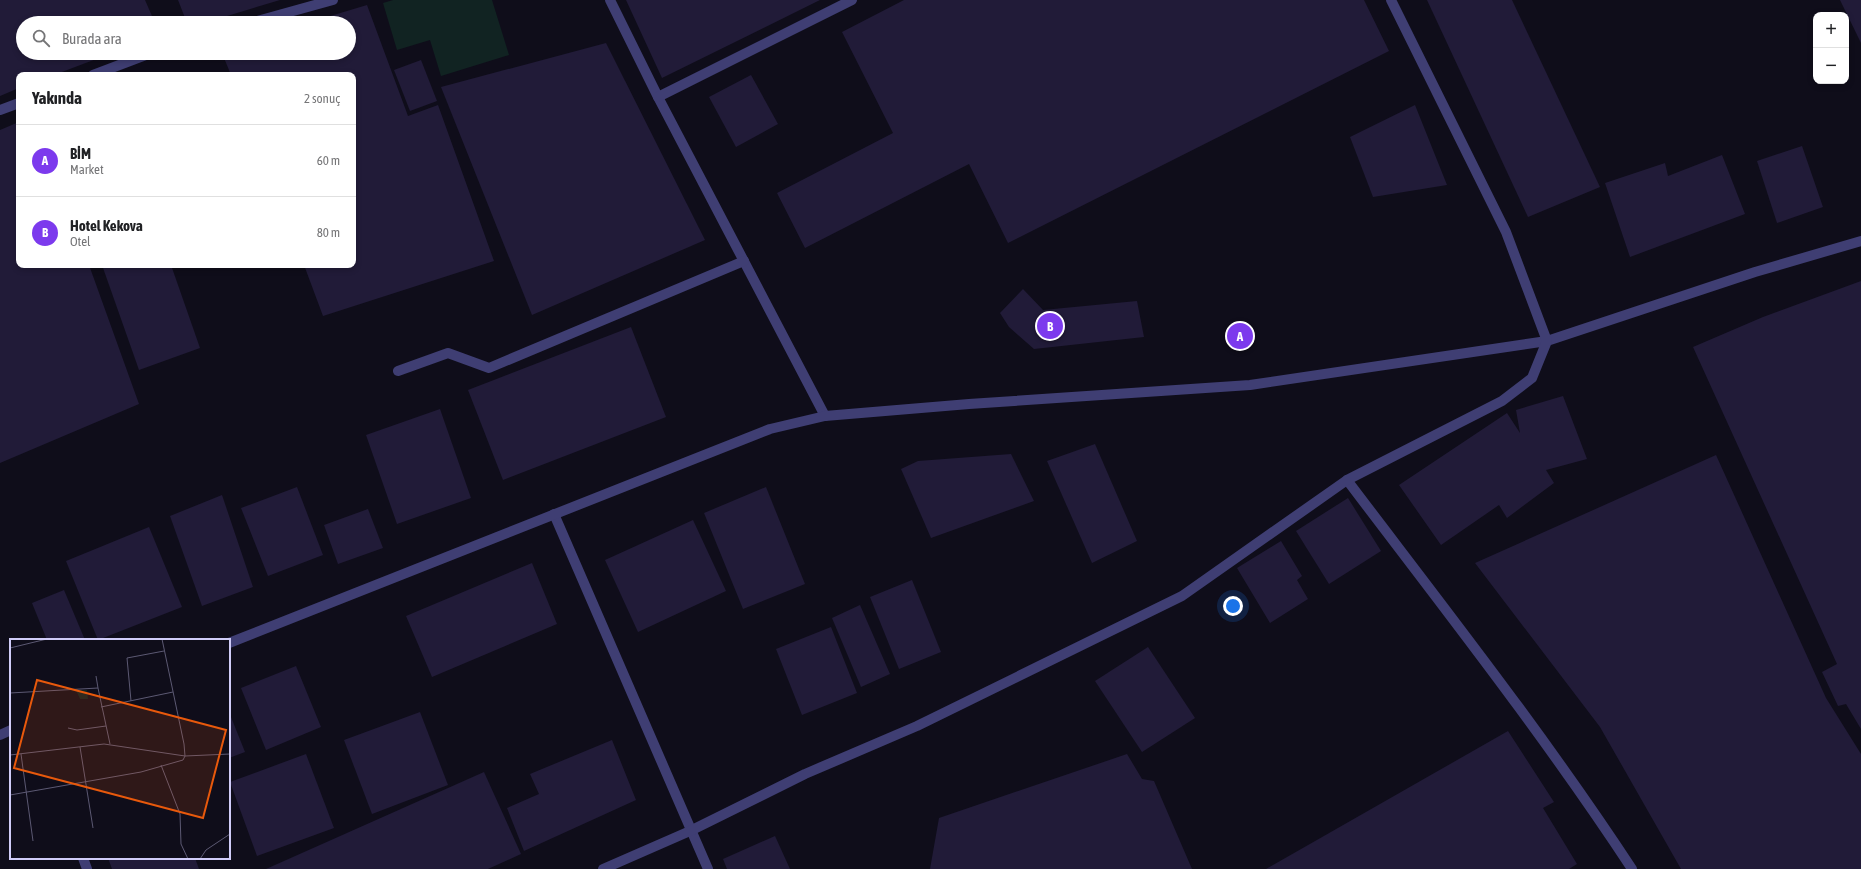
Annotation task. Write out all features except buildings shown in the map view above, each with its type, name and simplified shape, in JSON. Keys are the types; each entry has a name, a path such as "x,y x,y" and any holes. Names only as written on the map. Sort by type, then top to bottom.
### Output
{"street":[{"path":"275,16 333,0"},
{"path":"610,0 658,97 825,416"},
{"path":"658,97 852,0"},
{"path":"602,869 690,831 804,774 917,726 1182,596 1347,480 1502,401 1532,378 1547,341 1506,232 1390,0"},
{"path":"101,72 133,60"},
{"path":"0,110 16,104"},
{"path":"230,643 770,429 825,416 977,403 1250,385 1547,341 1755,272 1861,241"},
{"path":"398,371 448,353 489,368 744,262"},
{"path":"1347,480 1589,803 1632,869"},
{"path":"554,514 690,831 708,869"},
{"path":"0,735 10,730"},
{"path":"82,859 87,869"}],"shaded area":[{"path":"393,0 492,0 509,55 441,76 430,40 397,50 383,3"}],"place":[{"name":"Hotel Kekova","path":"1050,326"},
{"name":"BİM","path":"1240,336"}]}
